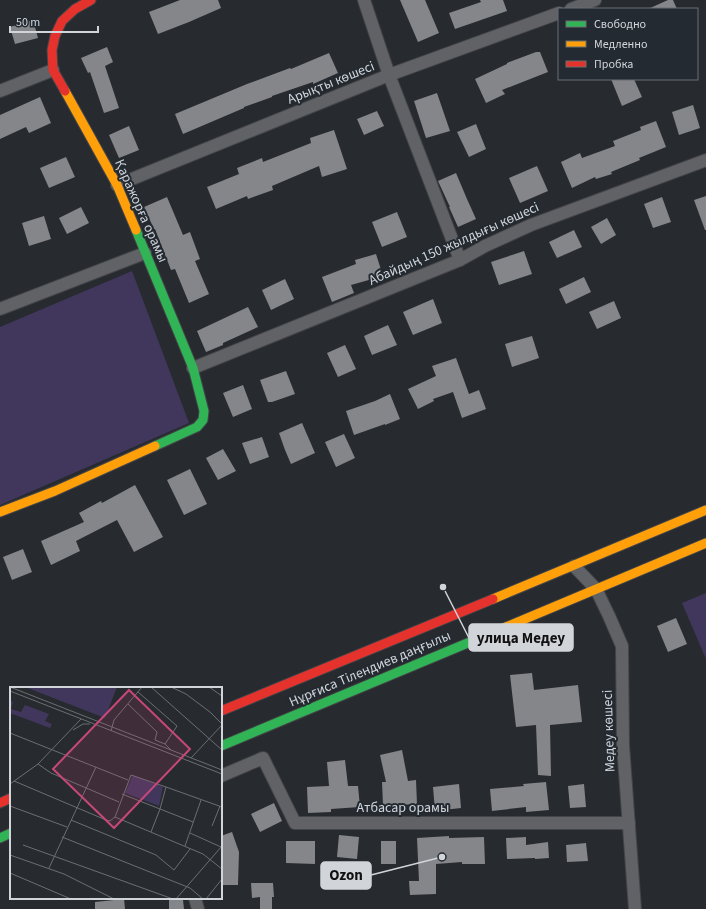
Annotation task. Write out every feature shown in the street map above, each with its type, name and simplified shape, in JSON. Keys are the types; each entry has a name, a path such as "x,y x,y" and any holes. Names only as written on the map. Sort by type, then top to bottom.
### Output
{"main road":[{"path":"53,70 52,50 55,36 62,21 74,9 91,0"},
{"name":"Қаражорға орамы","path":"0,512 55,491 197,427 204,418 204,411 193,368 117,185 53,70"},
{"name":"Нұрғиса Тілендиев даңғылы","path":"222,711 706,510"},
{"name":"Нұрғиса Тілендиев даңғылы","path":"222,746 706,543"},
{"path":"0,803 10,798"},
{"path":"0,838 10,833"}],"street":[{"path":"364,0 389,75 460,260"},
{"path":"574,8 595,0"},
{"name":"Арықты көшесі","path":"117,185 389,75 558,13"},
{"path":"0,91 53,70"},
{"name":"Абайдың 150 жылдығы көшесі","path":"193,368 460,260 484,246 531,225 706,160"},
{"path":"0,309 145,253"},
{"name":"Медеу көшесі","path":"574,566 596,589 622,646 623,745 635,909"},
{"name":"Атбасар орамы","path":"222,776 263,758 295,823 628,823"},
{"path":"195,899 198,909"}],"shaded area":[{"path":"132,271 189,423 0,505 0,327"},
{"path":"706,593 706,659 682,603"}],"building":[{"path":"180,0 218,0 221,8 158,34 149,12"},
{"path":"400,0 425,0 439,33 418,42"},
{"path":"480,0 503,0 507,11 455,29 449,13 481,2"},
{"path":"668,0 673,0 677,8 650,8"},
{"path":"33,20 38,38 15,44 10,27"},
{"path":"107,47 113,62 105,66 119,108 104,113 90,72 88,73 81,58"},
{"path":"536,52 540,52 548,72 502,90 505,94 486,103 475,79 507,63"},
{"path":"329,53 338,73 313,84 313,82 244,107 183,134 175,114 247,84 290,68 291,69"},
{"path":"611,80 634,80 642,97 622,106"},
{"path":"437,93 450,131 426,138 414,101"},
{"path":"40,97 51,123 29,133 26,127 0,139 0,115"},
{"path":"693,105 700,128 679,135 672,112"},
{"path":"377,111 384,126 364,135 357,119"},
{"path":"656,121 666,147 611,172 612,174 596,179 595,177 572,188 561,162 580,153 582,158 615,146 613,141 641,130 640,127"},
{"path":"476,124 486,149 469,157 457,132"},
{"path":"129,126 139,150 119,158 109,135"},
{"path":"334,130 347,169 322,177 319,166 272,186 273,190 248,199 247,196 216,209 207,187 239,174 237,168 262,158 263,162 311,143 310,138"},
{"path":"66,157 75,177 49,188 40,168"},
{"path":"537,166 548,191 520,203 509,178"},
{"path":"456,173 476,219 458,227 438,181"},
{"path":"706,196 706,230 705,230 694,200"},
{"path":"167,197 183,235 190,232 200,259 195,261 209,294 189,303 175,269 171,270 155,229 144,207"},
{"path":"662,197 671,222 653,228 644,204"},
{"path":"81,207 89,223 67,234 59,218"},
{"path":"397,212 407,237 382,247 372,222"},
{"path":"44,216 51,239 29,246 22,223"},
{"path":"607,218 616,235 601,244 591,227"},
{"path":"574,230 582,247 557,258 549,242"},
{"path":"524,251 532,274 499,285 491,262"},
{"path":"376,254 383,276 351,285 354,293 332,302 322,277 356,264 355,260"},
{"path":"584,277 591,292 566,304 559,289"},
{"path":"285,279 294,299 271,310 262,290"},
{"path":"433,299 442,323 413,335 403,312"},
{"path":"614,301 621,318 597,329 589,312"},
{"path":"248,307 258,327 206,352 197,331"},
{"path":"388,325 397,345 372,355 364,336"},
{"path":"532,336 539,358 512,367 505,344"},
{"path":"345,345 356,369 338,377 327,353"},
{"path":"456,358 469,394 479,390 486,409 462,418 453,392 433,399 434,401 418,409 408,389 436,376 432,366"},
{"path":"286,371 295,394 268,402 260,380"},
{"path":"243,385 252,409 233,417 223,393"},
{"path":"390,394 400,419 354,435 346,411"},
{"path":"302,423 315,453 291,464 279,433"},
{"path":"344,434 355,458 336,467 325,442"},
{"path":"262,437 269,457 250,464 242,443"},
{"path":"223,449 236,471 218,480 206,458"},
{"path":"190,469 207,504 184,515 167,480"},
{"path":"135,485 163,537 134,552 117,520 76,541 80,551 51,565 41,541 84,522 79,513 101,501 102,503"},
{"path":"23,549 32,572 12,580 3,557"},
{"path":"676,618 687,644 668,652 657,626"},
{"path":"532,673 534,690 578,685 582,722 550,725 551,776 538,775 536,725 516,727 510,675"},
{"path":"402,750 408,781 416,780 417,804 383,806 382,782 386,782 380,755"},
{"path":"345,760 348,786 358,786 360,807 331,809 331,812 308,813 307,787 329,786 327,762"},
{"path":"546,782 549,810 526,812 526,807 492,811 490,789 524,786 523,784"},
{"path":"459,784 461,808 435,811 433,787"},
{"path":"584,784 586,807 570,808 568,786"},
{"path":"274,803 282,821 260,832 251,814"},
{"path":"232,832 239,852 238,885 222,885 222,836"},
{"path":"339,835 359,837 357,859 337,857"},
{"path":"449,836 449,838 484,837 485,864 462,864 462,862 436,864 436,894 410,895 409,881 419,881 417,838"},
{"path":"526,837 526,845 548,842 549,858 507,859 506,838"},
{"path":"286,841 315,841 315,864 286,863"},
{"path":"381,841 396,841 396,864 381,864"},
{"path":"586,843 588,861 567,862 566,845"},
{"path":"251,883 273,883 274,897 272,897 272,909 260,909 260,897 252,898"},
{"path":"124,899 125,909 95,909 95,902"},
{"path":"169,900 183,900 184,909 169,909"}],"traffic: fast":[{"path":"136,230 193,368 204,411 203,420 197,427 155,446"},
{"path":"222,746 506,627"},
{"path":"0,838 10,833"}],"traffic: slow":[{"path":"65,91 117,185 136,230"},
{"path":"0,512 55,491 155,446"},
{"path":"493,599 706,510"},
{"path":"506,627 706,543"}],"traffic: jam":[{"path":"65,91 53,70 52,50 55,36 62,21 75,9 91,0"},
{"path":"222,711 493,599"},
{"path":"0,803 10,798"}],"place":[{"name":"улица Медеу","path":"443,587"},
{"name":"Ozon","path":"442,857"}]}
